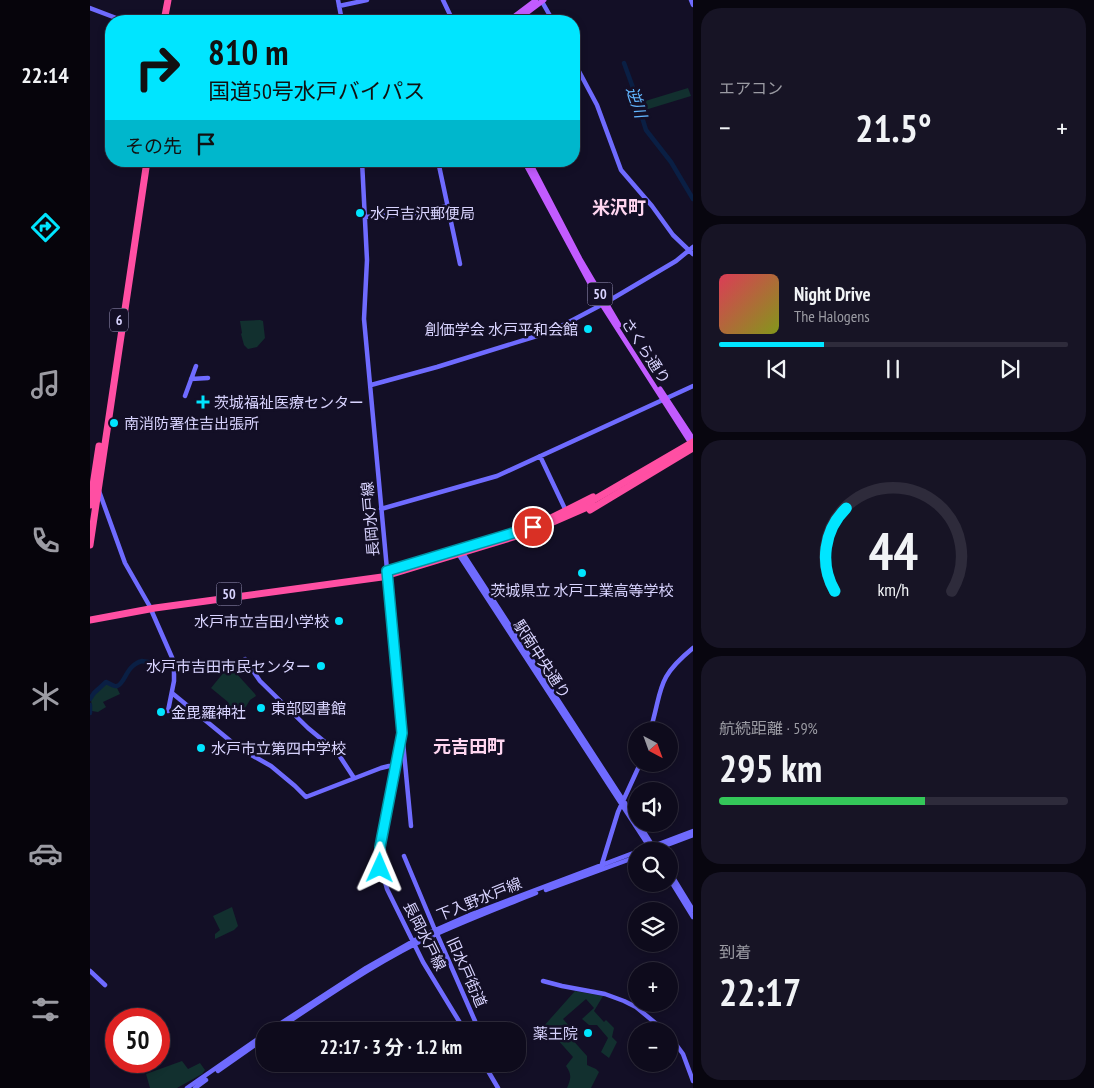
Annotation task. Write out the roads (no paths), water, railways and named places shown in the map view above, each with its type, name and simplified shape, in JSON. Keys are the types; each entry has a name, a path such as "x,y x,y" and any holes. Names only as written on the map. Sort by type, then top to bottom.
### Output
{"highway":[{"path":"165,15 168,0"},
{"path":"170,15 172,0"},
{"name":"6","path":"90,505 142,167"},
{"name":"6","path":"90,545 146,167"},
{"path":"535,528 692,442"},
{"path":"535,528 559,524 596,507 692,442"},
{"name":"50","path":"90,615 387,573 460,553 535,528 591,504 692,442"},
{"name":"50","path":"90,620 150,607"}],"main road":[{"path":"517,15 541,0"},
{"path":"523,15 541,0"},
{"name":"さくら通り","path":"527,167 604,304 692,442"},
{"name":"さくら通り","path":"531,167 604,304"}],"street":[{"path":"338,0 341,15"},
{"path":"339,6 367,0"},
{"path":"443,0 450,15"},
{"path":"541,0 550,15"},
{"path":"691,0 693,5"},
{"path":"90,8 108,15"},
{"path":"370,385 437,367 544,334 604,304 692,251 672,235 652,206 620,170 597,105 580,73"},
{"name":"長岡水戸線","path":"362,167 367,265 364,319 402,739 380,847 380,864 387,887 428,972 459,1022"},
{"path":"439,167 460,264"},
{"path":"365,217 412,214 448,206"},
{"path":"185,396 196,366"},
{"path":"191,379 208,378"},
{"path":"381,509 497,476 693,386"},
{"path":"540,456 566,511"},
{"path":"90,470 125,563 150,607 174,662 172,693 168,711"},
{"name":"駅南中央通り","path":"460,553 648,842"},
{"path":"652,722 660,687 667,674 693,648"},
{"path":"245,659 260,681 308,728 337,752 354,778"},
{"path":"172,693 239,748 271,766 306,797 386,766 397,766"},
{"path":"402,739 410,826"},
{"path":"600,868 623,803 637,772"},
{"name":"駅南中央通り","path":"623,803 628,810"},
{"name":"下入野水戸線","path":"670,842 693,831"},
{"name":"下入野水戸線","path":"674,842 693,835"},
{"name":"旧水戸街道","path":"404,856 474,1021"},
{"name":"下入野水戸線","path":"284,1022 366,968 436,932 628,856"},
{"name":"下入野水戸線","path":"600,868 628,859"},
{"path":"678,886 693,910"},
{"path":"678,892 693,917"},
{"name":"下入野水戸線","path":"289,1022 414,943"},
{"path":"90,971 105,985"},
{"path":"543,980 562,986 605,994 624,1001 654,1022"},
{"path":"187,1088 256,1040"},
{"path":"195,1088 256,1044"},
{"path":"678,1048 683,1054 693,1081"},
{"path":"489,1072 498,1088"}],"waterway":[{"name":"逆川","path":"624,63 646,130 671,162 693,199"},
{"path":"90,699 106,682 115,686 120,685 132,666 137,663 142,661 172,666"},
{"path":"90,705 90,713"}],"place":[{"name":"水戸吉沢郵便局","path":"360,213"},
{"name":"創価学会 水戸平和会館","path":"588,329"},
{"name":"茨城福祉医療センター","path":"203,402"},
{"name":"南消防署住吉出張所","path":"114,423"},
{"name":"茨城県立 水戸工業高等学校","path":"582,573"},
{"name":"水戸市立吉田小学校","path":"339,621"},
{"name":"水戸市吉田市民センター","path":"321,666"},
{"name":"東部図書館","path":"261,708"},
{"name":"金毘羅神社","path":"161,712"},
{"name":"水戸市立第四中学校","path":"201,748"},
{"name":"薬王院","path":"588,1033"}],"district":[{"name":"米沢町","path":"619,207"},
{"name":"元吉田町","path":"469,746"}]}
